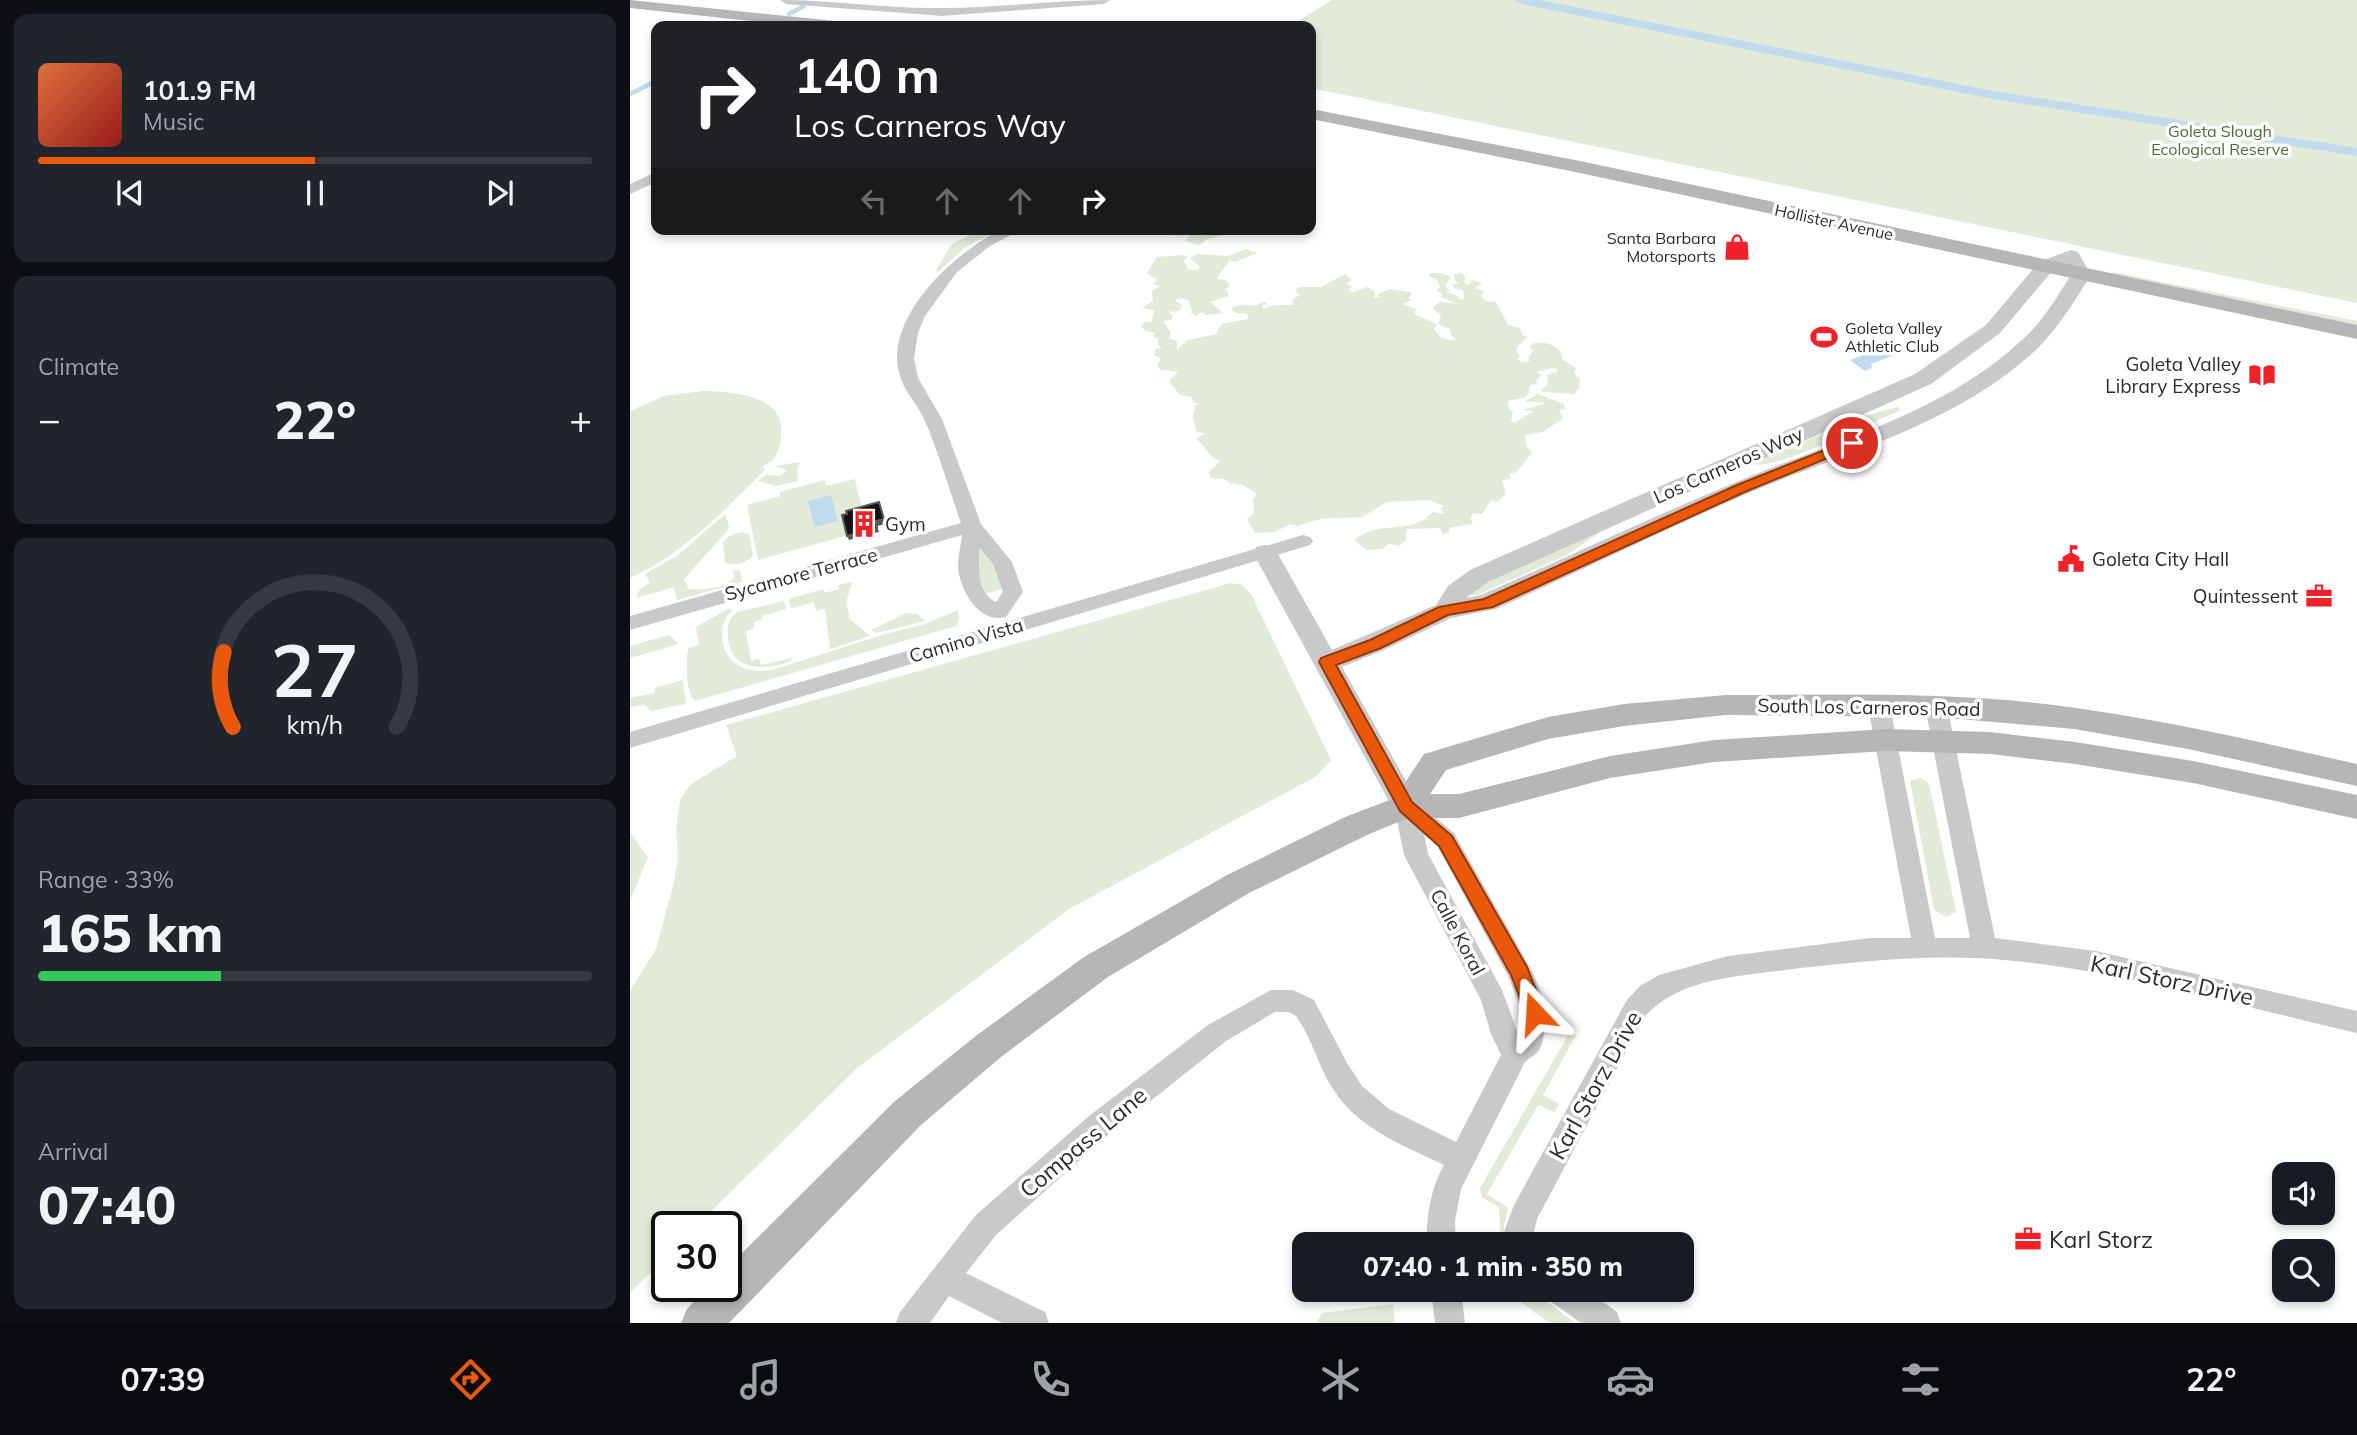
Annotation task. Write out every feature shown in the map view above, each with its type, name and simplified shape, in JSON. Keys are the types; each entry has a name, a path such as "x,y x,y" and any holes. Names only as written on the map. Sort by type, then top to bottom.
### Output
{"main road":[{"path":"630,3 787,21"},
{"path":"630,14 689,21"},
{"name":"Hollister Avenue","path":"1316,101 2076,265 2357,332"},
{"name":"Hollister Avenue","path":"1316,115 1580,167 2046,266 2076,265 2357,315"},
{"name":"South Los Carneros Road","path":"1406,806 1435,762 1548,728 1624,715 1726,705 1936,706 2074,718 2188,738 2357,775"},
{"name":"South Los Carneros Road","path":"701,1323 908,1113 989,1046 1096,967 1238,884 1356,826 1406,806 1459,806 1610,767 1714,751 1886,740 1990,743 2115,759 2193,772 2357,807"}],"street":[{"path":"786,0 942,12 1104,0"},
{"path":"930,21 942,12 1005,0"},
{"path":"630,190 651,179"},
{"path":"972,526 968,573 981,603 1002,620 1013,592 1002,562 972,526 933,419 909,377 906,350 918,315 952,268 985,243 1002,235"},
{"name":"Los Carneros Way","path":"1327,662 1376,644 1445,611 1487,603 1742,488 1925,413 1960,395 1999,370 2031,343 2054,316 2076,265"},
{"name":"Los Carneros Way","path":"1445,611 1457,592 1479,576 1923,379 1993,329 2011,312 2046,266"},
{"path":"1718,468 1742,488"},
{"name":"Sycamore Terrace","path":"630,623 972,526"},
{"name":"Camino Vista","path":"630,740 1002,620 1303,541"},
{"name":"Calle Koral","path":"1265,553 1406,806 1416,855 1493,998 1504,1040 1516,1055"},
{"path":"1879,706 1925,949"},
{"path":"1936,706 1985,949"},
{"name":"Calle Koral","path":"1406,806 1446,841 1527,987 1535,1013 1529,1044 1516,1055 1447,1187 1441,1232"},
{"name":"Karl Storz Drive","path":"1519,1232 1524,1215 1636,1008 1649,994 1668,983 1728,967 1870,949 2003,949 2096,962 2357,1022"},
{"name":"Compass Lane","path":"911,1323 986,1225 1099,1125 1217,1034 1271,1001 1286,1000 1299,1004 1308,1013 1343,1083 1361,1103 1393,1125 1461,1159"},
{"path":"945,1278 1034,1323"},
{"path":"1447,1302 1450,1323"},
{"path":"1577,1302 1606,1323"}],"green space":[{"name":"Goleta Slough Ecological Reserve","path":"1332,0 2357,0 2357,303 1316,89 1316,21 1298,21"},
{"path":"970,235 988,235 963,249 938,272 936,270 952,244"},
{"path":"1190,235 1224,235 1207,239 1199,245 1185,241"},
{"path":"1246,249 1257,253 1235,262 1229,260 1217,279 1225,280 1230,285 1226,289 1229,296 1210,302 1223,313 1205,315 1201,312 1197,316 1191,314 1188,300 1179,298 1175,301 1182,305 1179,311 1169,312 1173,316 1171,320 1163,321 1171,333 1169,338 1177,341 1177,350 1187,340 1217,334 1222,324 1248,319 1248,314 1235,313 1231,309 1236,306 1254,306 1265,302 1268,304 1262,305 1263,309 1275,305 1294,305 1292,300 1300,295 1295,291 1299,287 1321,287 1345,274 1352,280 1346,283 1352,286 1349,290 1352,293 1367,287 1375,292 1374,298 1389,289 1409,292 1412,294 1408,298 1411,300 1402,304 1416,309 1414,314 1437,324 1434,329 1441,338 1454,341 1456,339 1451,335 1450,329 1438,324 1441,315 1432,308 1440,302 1458,304 1441,297 1442,294 1437,290 1440,287 1437,280 1429,276 1430,273 1441,273 1451,277 1445,286 1450,290 1446,292 1461,300 1464,298 1463,290 1455,289 1452,285 1459,283 1455,281 1454,274 1462,273 1466,279 1465,284 1469,285 1472,280 1482,283 1475,288 1484,291 1481,297 1486,301 1496,302 1508,325 1520,328 1522,335 1528,337 1518,346 1516,351 1520,357 1517,359 1521,362 1530,361 1528,358 1533,351 1529,346 1533,344 1541,342 1554,346 1561,351 1563,360 1576,368 1574,373 1580,379 1579,388 1574,394 1543,392 1541,390 1547,386 1546,375 1557,372 1556,367 1536,372 1541,375 1536,381 1538,384 1530,385 1529,393 1525,397 1508,401 1509,410 1513,411 1511,421 1514,423 1534,411 1522,410 1544,404 1524,402 1538,394 1564,404 1565,409 1559,410 1563,418 1543,432 1525,435 1526,446 1532,453 1516,472 1509,474 1511,479 1502,480 1506,494 1498,502 1491,500 1482,514 1473,514 1471,524 1449,528 1450,532 1443,534 1440,528 1407,529 1406,540 1399,546 1389,544 1382,549 1366,550 1354,540 1371,531 1417,523 1433,512 1444,514 1441,508 1444,506 1429,500 1387,502 1362,517 1320,519 1298,526 1290,524 1275,532 1255,533 1247,519 1253,513 1252,500 1257,494 1243,485 1211,478 1209,472 1221,460 1214,459 1196,438 1205,434 1196,431 1193,415 1195,406 1199,404 1193,402 1192,397 1180,395 1169,381 1178,372 1160,370 1157,365 1161,359 1154,355 1155,349 1162,348 1158,345 1158,339 1153,336 1155,333 1144,330 1141,326 1145,321 1151,323 1154,310 1142,308 1153,301 1152,291 1160,286 1153,284 1158,280 1147,273 1157,257 1184,255 1188,257 1184,261 1189,270 1198,270 1200,267 1190,258 1197,254 1228,256"},
{"path":"2113,272 2357,321 2357,325 2112,274"},
{"path":"703,391 741,394 766,403 775,411 780,421 781,437 777,452 772,461 763,467 765,470 701,531 667,557 630,578 630,411 664,396"},
{"path":"1898,407 1901,410 1802,453 1765,464 1753,464 1863,416"},
{"path":"800,462 797,468 798,481 776,486 758,481 766,475 781,476 787,470 774,466"},
{"path":"855,479 867,530 758,560 747,505 780,496 780,492 825,480 826,486"},
{"path":"725,514 729,526 727,531 684,579 689,589 713,588 734,578 733,570 740,571 742,582 677,600 674,587 636,598 640,589 650,583 645,574 678,555"},
{"path":"1595,530 1599,533 1565,556 1477,595 1469,595 1469,591"},
{"path":"741,532 749,534 753,556 740,564 725,563 723,542 729,536"},
{"path":"982,550 996,567 1003,588 986,594 977,572 979,551"},
{"path":"852,582 846,603 850,619 870,636 830,649 825,609 816,611 814,602 793,608 790,607 789,599 823,589 825,593 839,589 839,585"},
{"path":"1231,583 1242,585 1251,594 1331,760 1315,777 1069,909 856,1069 711,1211 651,1211 651,1272 630,1293 630,991 656,949 674,882 678,858 676,829 680,800 691,784 737,756 726,725"},
{"path":"784,601 786,609 762,616 762,619 754,622 754,628 746,631 751,661 759,658 761,665 792,658 791,661 760,667 742,662 730,648 728,629 732,617 737,612"},
{"path":"730,608 732,611 725,619 722,629 727,654 732,661 746,669 763,671 922,625 958,610 959,620 956,626 695,701 688,683 688,648 699,645 696,627"},
{"path":"906,613 917,614 926,621 876,633 871,630"},
{"path":"669,635 679,644 630,658 630,646"},
{"path":"683,680 686,704 651,711 645,705 630,707 630,698 655,693 655,688"},
{"path":"1920,778 1929,783 1956,912 1946,917 1934,910 1910,781"},
{"path":"630,832 648,857 630,901"},
{"path":"1570,1032 1576,1035 1543,1095 1559,1104 1554,1112 1538,1105 1487,1194 1508,1208 1504,1232 1500,1232 1499,1207 1482,1198 1480,1188"},
{"path":"1521,1302 1548,1302 1575,1323 1550,1323"},
{"path":"1393,1304 1395,1323 1316,1323 1322,1313"}],"water":[{"path":"1898,341 1910,349 1871,364 1872,368 1865,371 1850,360"},
{"path":"831,495 838,521 814,527 808,501"}],"building":[{"name":"Gym","path":"879,502 884,519 876,521 877,528 847,536 842,515 847,514 846,511"}],"waterway":[{"path":"1521,0 1993,95 2357,152"},
{"path":"789,14 804,6"},
{"path":"630,94 651,84"}],"place":[{"name":"Santa Barbara Motorsports","path":"1737,247"},
{"name":"Goleta Valley Athletic Club","path":"1824,337"},
{"name":"Goleta Valley Library Express","path":"2262,375"},
{"name":"Gym","path":"864,524"},
{"name":"Goleta City Hall","path":"2071,559"},
{"name":"Quintessent","path":"2319,596"},
{"name":"Karl Storz","path":"2028,1239"}],"route":[{"path":"1535,1013 1520,973 1446,841 1406,806 1327,662 1376,644 1445,611 1487,603 1742,488 1852,443"}]}
